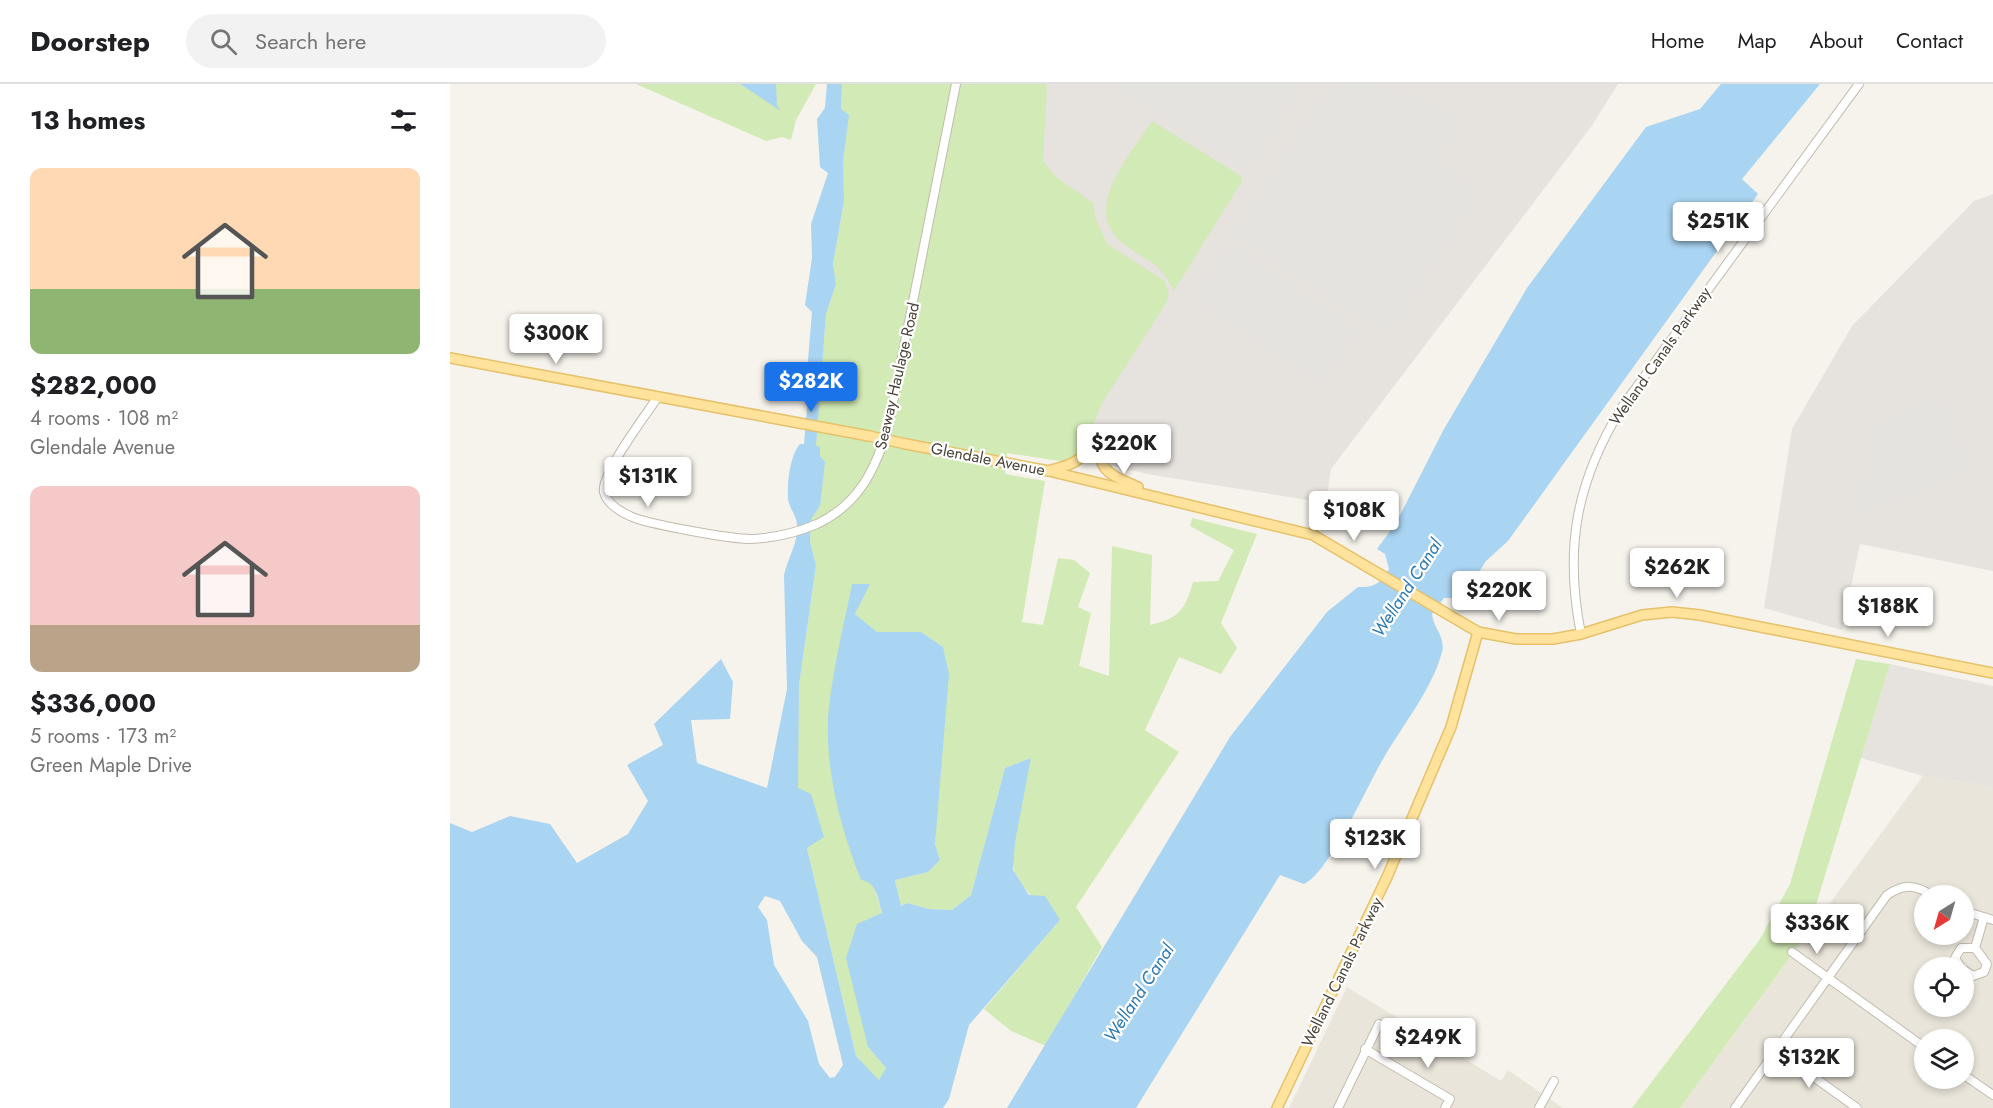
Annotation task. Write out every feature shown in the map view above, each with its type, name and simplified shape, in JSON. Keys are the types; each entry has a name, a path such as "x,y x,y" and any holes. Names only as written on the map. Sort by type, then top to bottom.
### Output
{"main road":[{"name":"Glendale Avenue","path":"450,358 1049,471 1313,535 1478,632 1534,641 1581,634 1657,612 1691,614 1993,673"},
{"path":"1049,471 1074,465 1082,458 1097,434 1100,463 1105,469 1157,496"},
{"name":"Welland Canals Parkway","path":"1277,1108 1387,877 1451,727 1478,632"}],"street":[{"name":"Seaway Haulage Road","path":"657,398 608,475 603,490 609,503 631,517 711,534 748,539 783,535 818,523 855,496 877,464 889,420 956,84"},
{"name":"Welland Canals Parkway","path":"1581,634 1572,581 1573,534 1588,473 1604,439 1622,407 1859,84"},
{"path":"1735,1108 1887,895 1901,886 1914,886"},
{"path":"1974,914 1993,920"},
{"path":"1975,948 1984,918"},
{"path":"1956,957 1961,948 1975,948"},
{"path":"1974,976 1984,972 1987,964 1975,948"},
{"path":"1792,952 1914,1040"},
{"path":"1338,1108 1379,1024"},
{"path":"1365,1049 1450,1099 1445,1108"},
{"path":"1776,1050 1857,1108"},
{"path":"1539,1108 1554,1080"},
{"path":"1974,1082 1993,1095"}],"shaded area":[{"path":"1036,84 1618,84 1591,127 1331,469 1326,503 1153,475 1009,443"},
{"path":"1112,84 1300,84 1247,168"},
{"path":"1333,84 1375,84 1397,99 1404,89 1458,124 1433,163 1477,191 1387,332 1236,235"},
{"path":"1993,194 1993,571 1860,544 1842,630 1764,608 1792,429 1852,326 1974,201"},
{"path":"1230,246 1355,330 1321,381 1196,297"},
{"path":"1938,399 1967,468 1864,511 1855,491 1883,464 1868,428"},
{"path":"1890,664 1993,686 1993,787 1923,776 1861,758"},
{"path":"1923,776 1993,787 1993,1108 1680,1108"},
{"path":"1347,987 1501,1081 1508,1070 1563,1108 1289,1108"}],"green space":[{"path":"636,84 816,84 796,120 791,140 782,137 766,141"},
{"path":"842,84 1047,84 1043,161 1055,176 1093,203 1095,217 1107,244 1165,281 1169,296 1165,305 1102,403 1080,457 1066,462 1007,453 1005,474 1045,481 1022,622 1043,625 1058,558 1074,560 1090,573 1078,607 1091,613 1079,666 1109,676 1112,546 1152,555 1150,625 1168,620 1184,606 1193,582 1218,581 1234,550 1190,526 1192,518 1257,534 1221,623 1237,648 1221,674 1179,657 1145,730 1179,752 1076,907 1102,947 1046,1046 1011,1031 984,1009 1060,920 1029,893 1015,873 1013,864 1015,835 1031,758 1005,768 971,895 952,910 929,909 907,903 901,906 895,880 928,872 940,860 935,844 943,647 921,632 877,632 855,614 869,585 852,584 829,707 869,881 874,886 882,914 868,1047 886,1068 879,1081 856,1056 807,848 798,788 799,685 816,565 810,542 811,518 820,506 820,456 816,446 819,398 826,314 836,284 833,264 844,201"},
{"path":"1152,121 1241,176 1242,181 1174,291 1158,268 1125,245 1112,231 1106,216 1107,200 1113,183"},
{"path":"1856,659 1890,664 1807,934 1680,1108 1632,1108 1760,939 1790,884"}],"water":[{"path":"740,84 776,84 777,106 781,111"},
{"path":"827,84 842,84 841,109 849,115 843,161 844,201 833,264 836,284 826,314 816,446 820,447 820,456 825,462 820,506 811,519 810,542 816,565 799,685 798,788 811,794 824,837 807,848 856,1056 879,1080 886,1068 868,1047 846,958 857,924 882,913 874,888 861,880 846,839 835,795 829,750 831,691 852,584 870,584 855,614 877,632 921,632 943,647 949,674 935,844 940,860 928,872 895,880 901,906 907,903 929,909 952,910 971,895 1005,768 1031,758 1015,842 1013,870 1029,895 1045,896 1060,920 969,1025 949,1099 943,1108 450,1108 450,823 472,832 510,816 550,824 577,863 628,834 648,801 627,765 663,745 654,724 721,659 733,682 730,719 691,720 697,763 767,788 787,689 784,575 797,532 796,518 788,499 788,485 794,455 800,444 804,444 808,397 805,396 812,312 805,305 812,258 811,224 828,173 820,167 817,119 825,108","holes":["765,896 780,901 802,941 817,957 843,1065 835,1077 830,1078 819,1064 808,1021 774,965 767,920 758,907"]},
{"name":"Welland Canal","path":"1721,84 1820,84 1742,179 1758,194 1508,541 1486,561 1460,602 1444,598 1432,614 1443,647 1437,666 1424,694 1382,761 1347,828 1325,864 1304,884 1280,875 1136,1108 1007,1108 1230,737 1327,612 1358,587 1377,584 1389,569 1385,554 1377,549 1396,523 1444,429 1527,288 1646,127 1700,109"}]}
